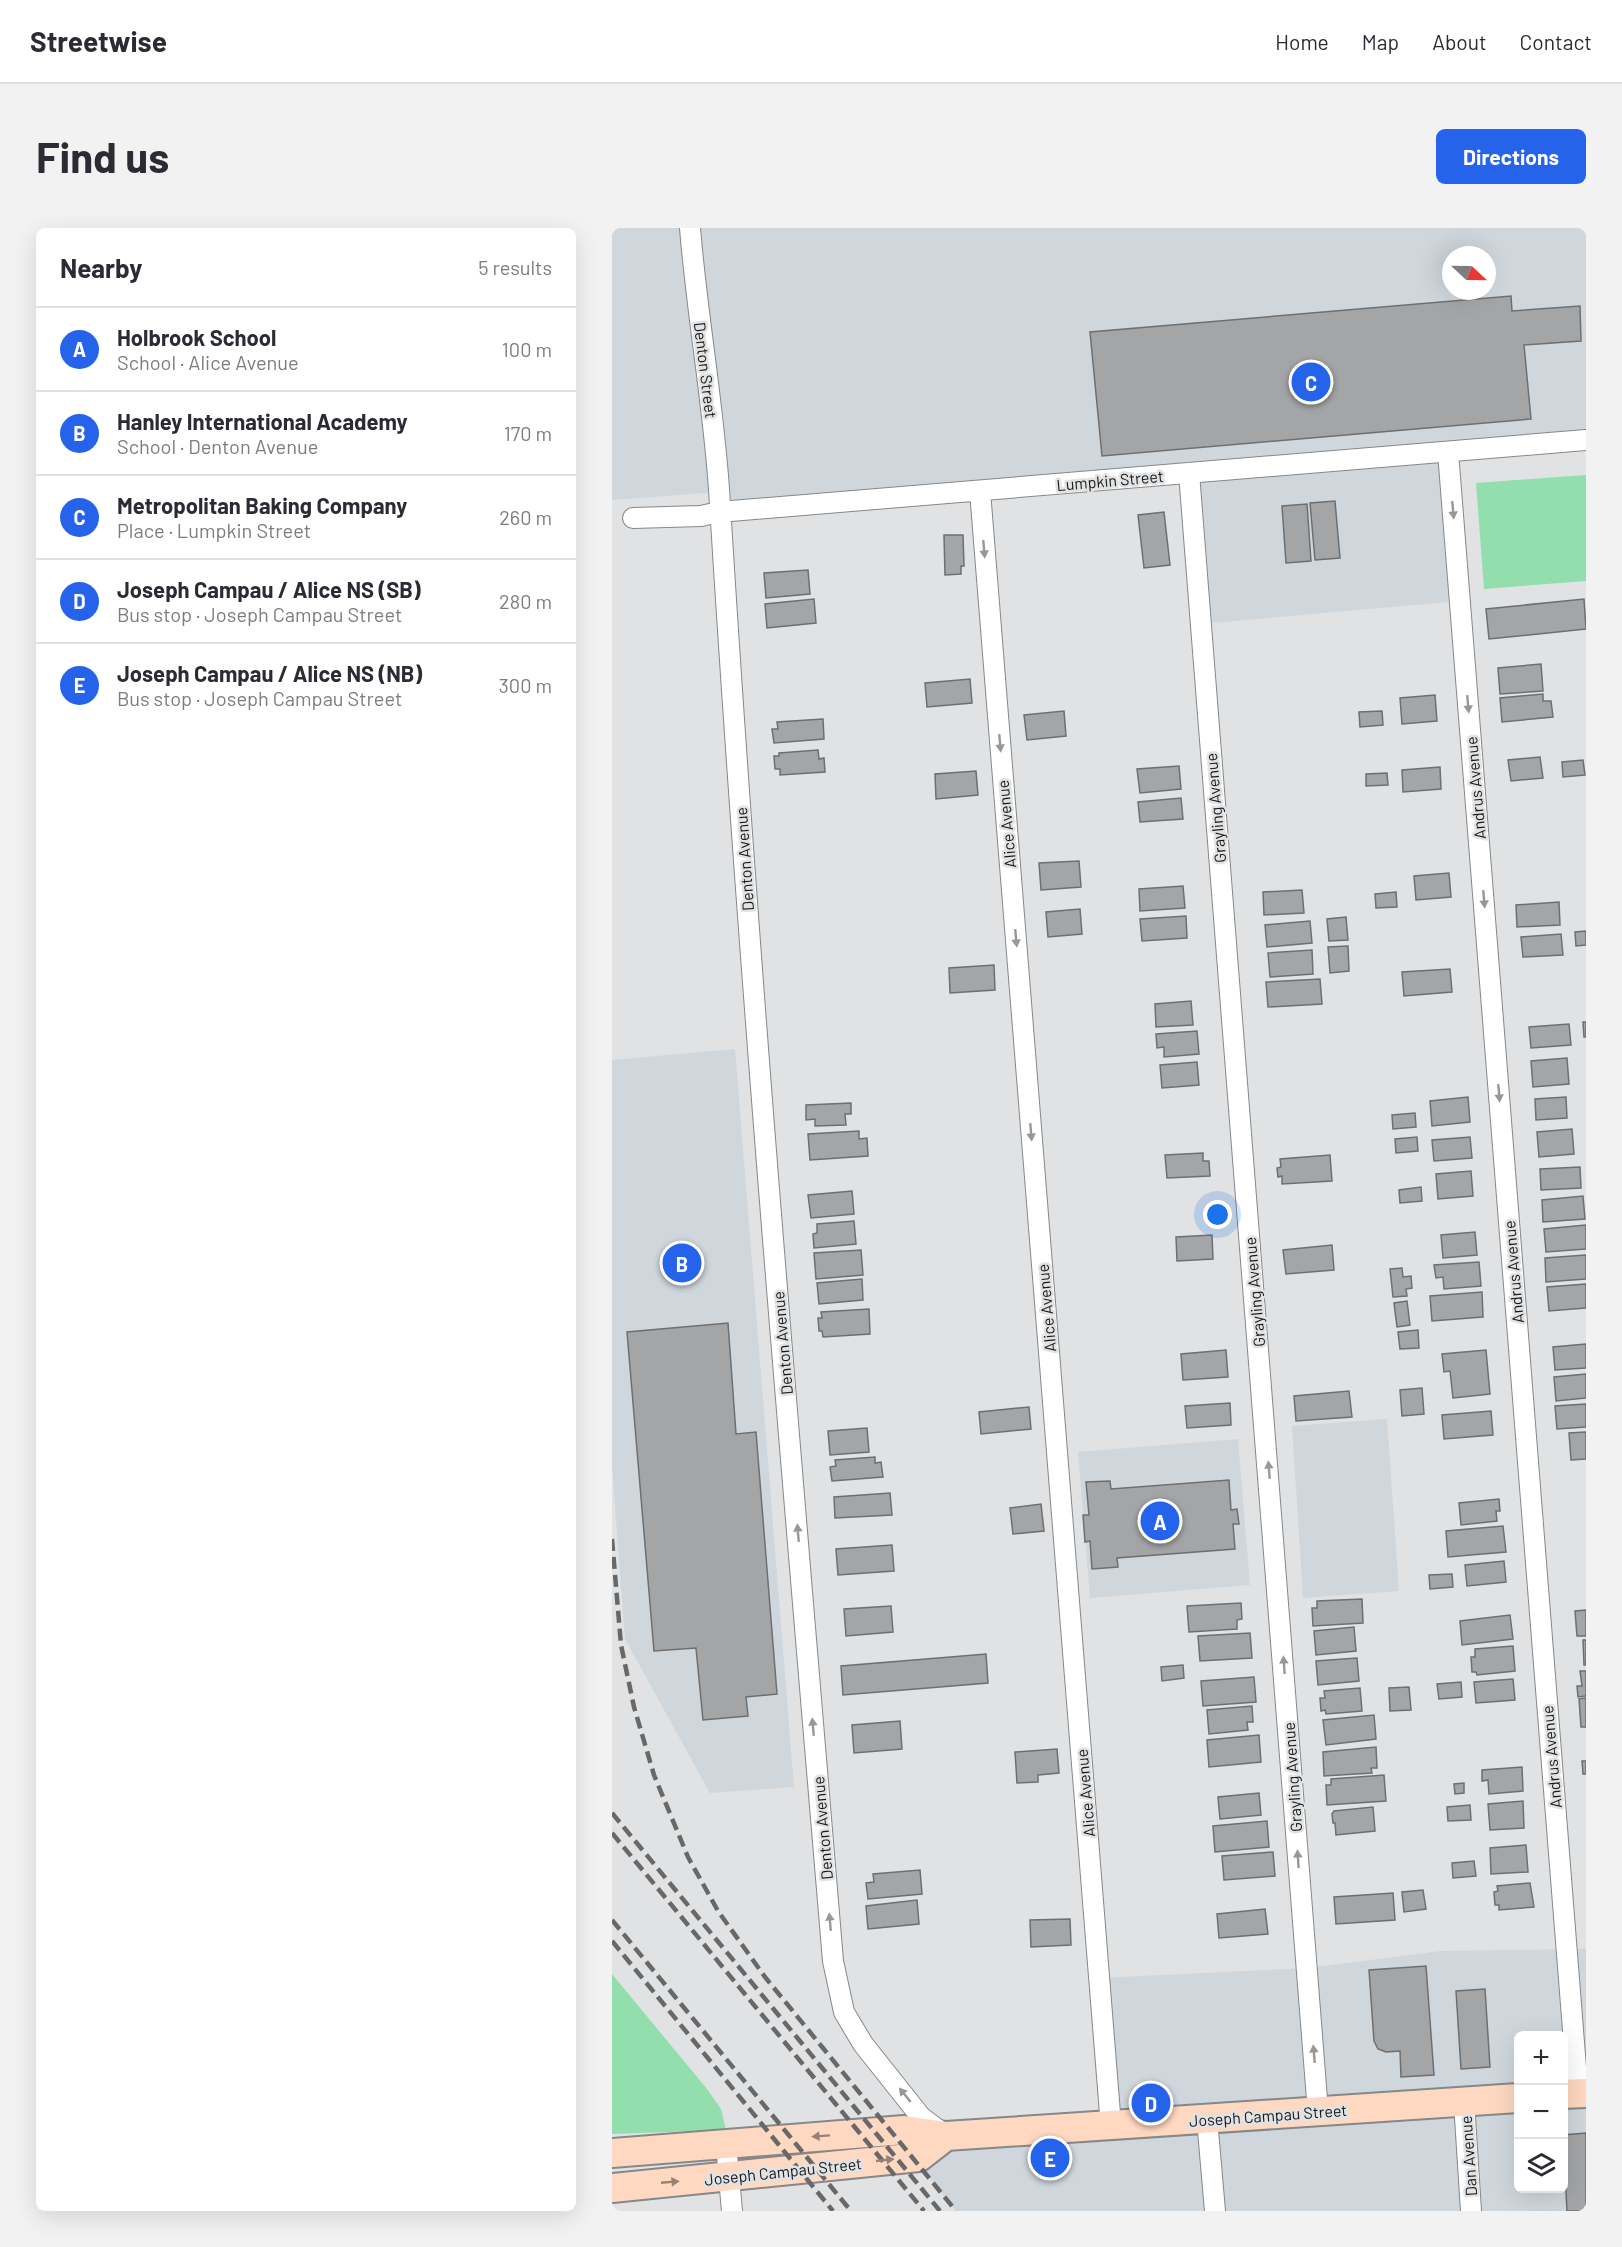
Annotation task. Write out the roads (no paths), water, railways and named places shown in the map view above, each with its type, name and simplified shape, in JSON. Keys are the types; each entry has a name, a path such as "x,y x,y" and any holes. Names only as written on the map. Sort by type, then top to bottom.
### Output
{"street":[{"name":"Denton Street","path":"690,228 695,283 709,377 719,512"},
{"name":"Lumpkin Street","path":"633,518 701,516 719,512 1586,440"},
{"name":"Andrus Avenue","path":"1448,452 1576,2094"},
{"name":"Grayling Avenue","path":"1189,473 1318,2112"},
{"name":"Alice Avenue","path":"980,490 1112,2126"},
{"name":"Denton Avenue","path":"719,512 754,997 833,1961 844,2012 863,2044 921,2117 946,2136"},
{"name":"Joseph Campau Street","path":"612,2153 904,2130 946,2136 1514,2098"},
{"name":"Dan Avenue","path":"1464,2102 1472,2211"},
{"path":"1207,2120 1215,2211"},
{"name":"Joseph Campau Street","path":"612,2188 919,2157 946,2136"},
{"path":"726,2144 732,2211"}],"railway":[{"path":"612,1539 621,1645 634,1707 654,1775 688,1857 718,1911 765,1977 956,2211"},
{"path":"612,1813 940,2211"},
{"path":"612,1833 924,2211"},
{"path":"612,1920 851,2211"},
{"path":"612,1941 833,2211"}],"place":[{"name":"Metropolitan Baking Company","path":"1311,382"},
{"name":"Hanley International Academy","path":"682,1263"},
{"name":"Holbrook School","path":"1160,1521"},
{"name":"Joseph Campau / Alice NS (SB)","path":"1151,2103"},
{"name":"Joseph Campau / Alice NS (NB)","path":"1050,2158"}]}
